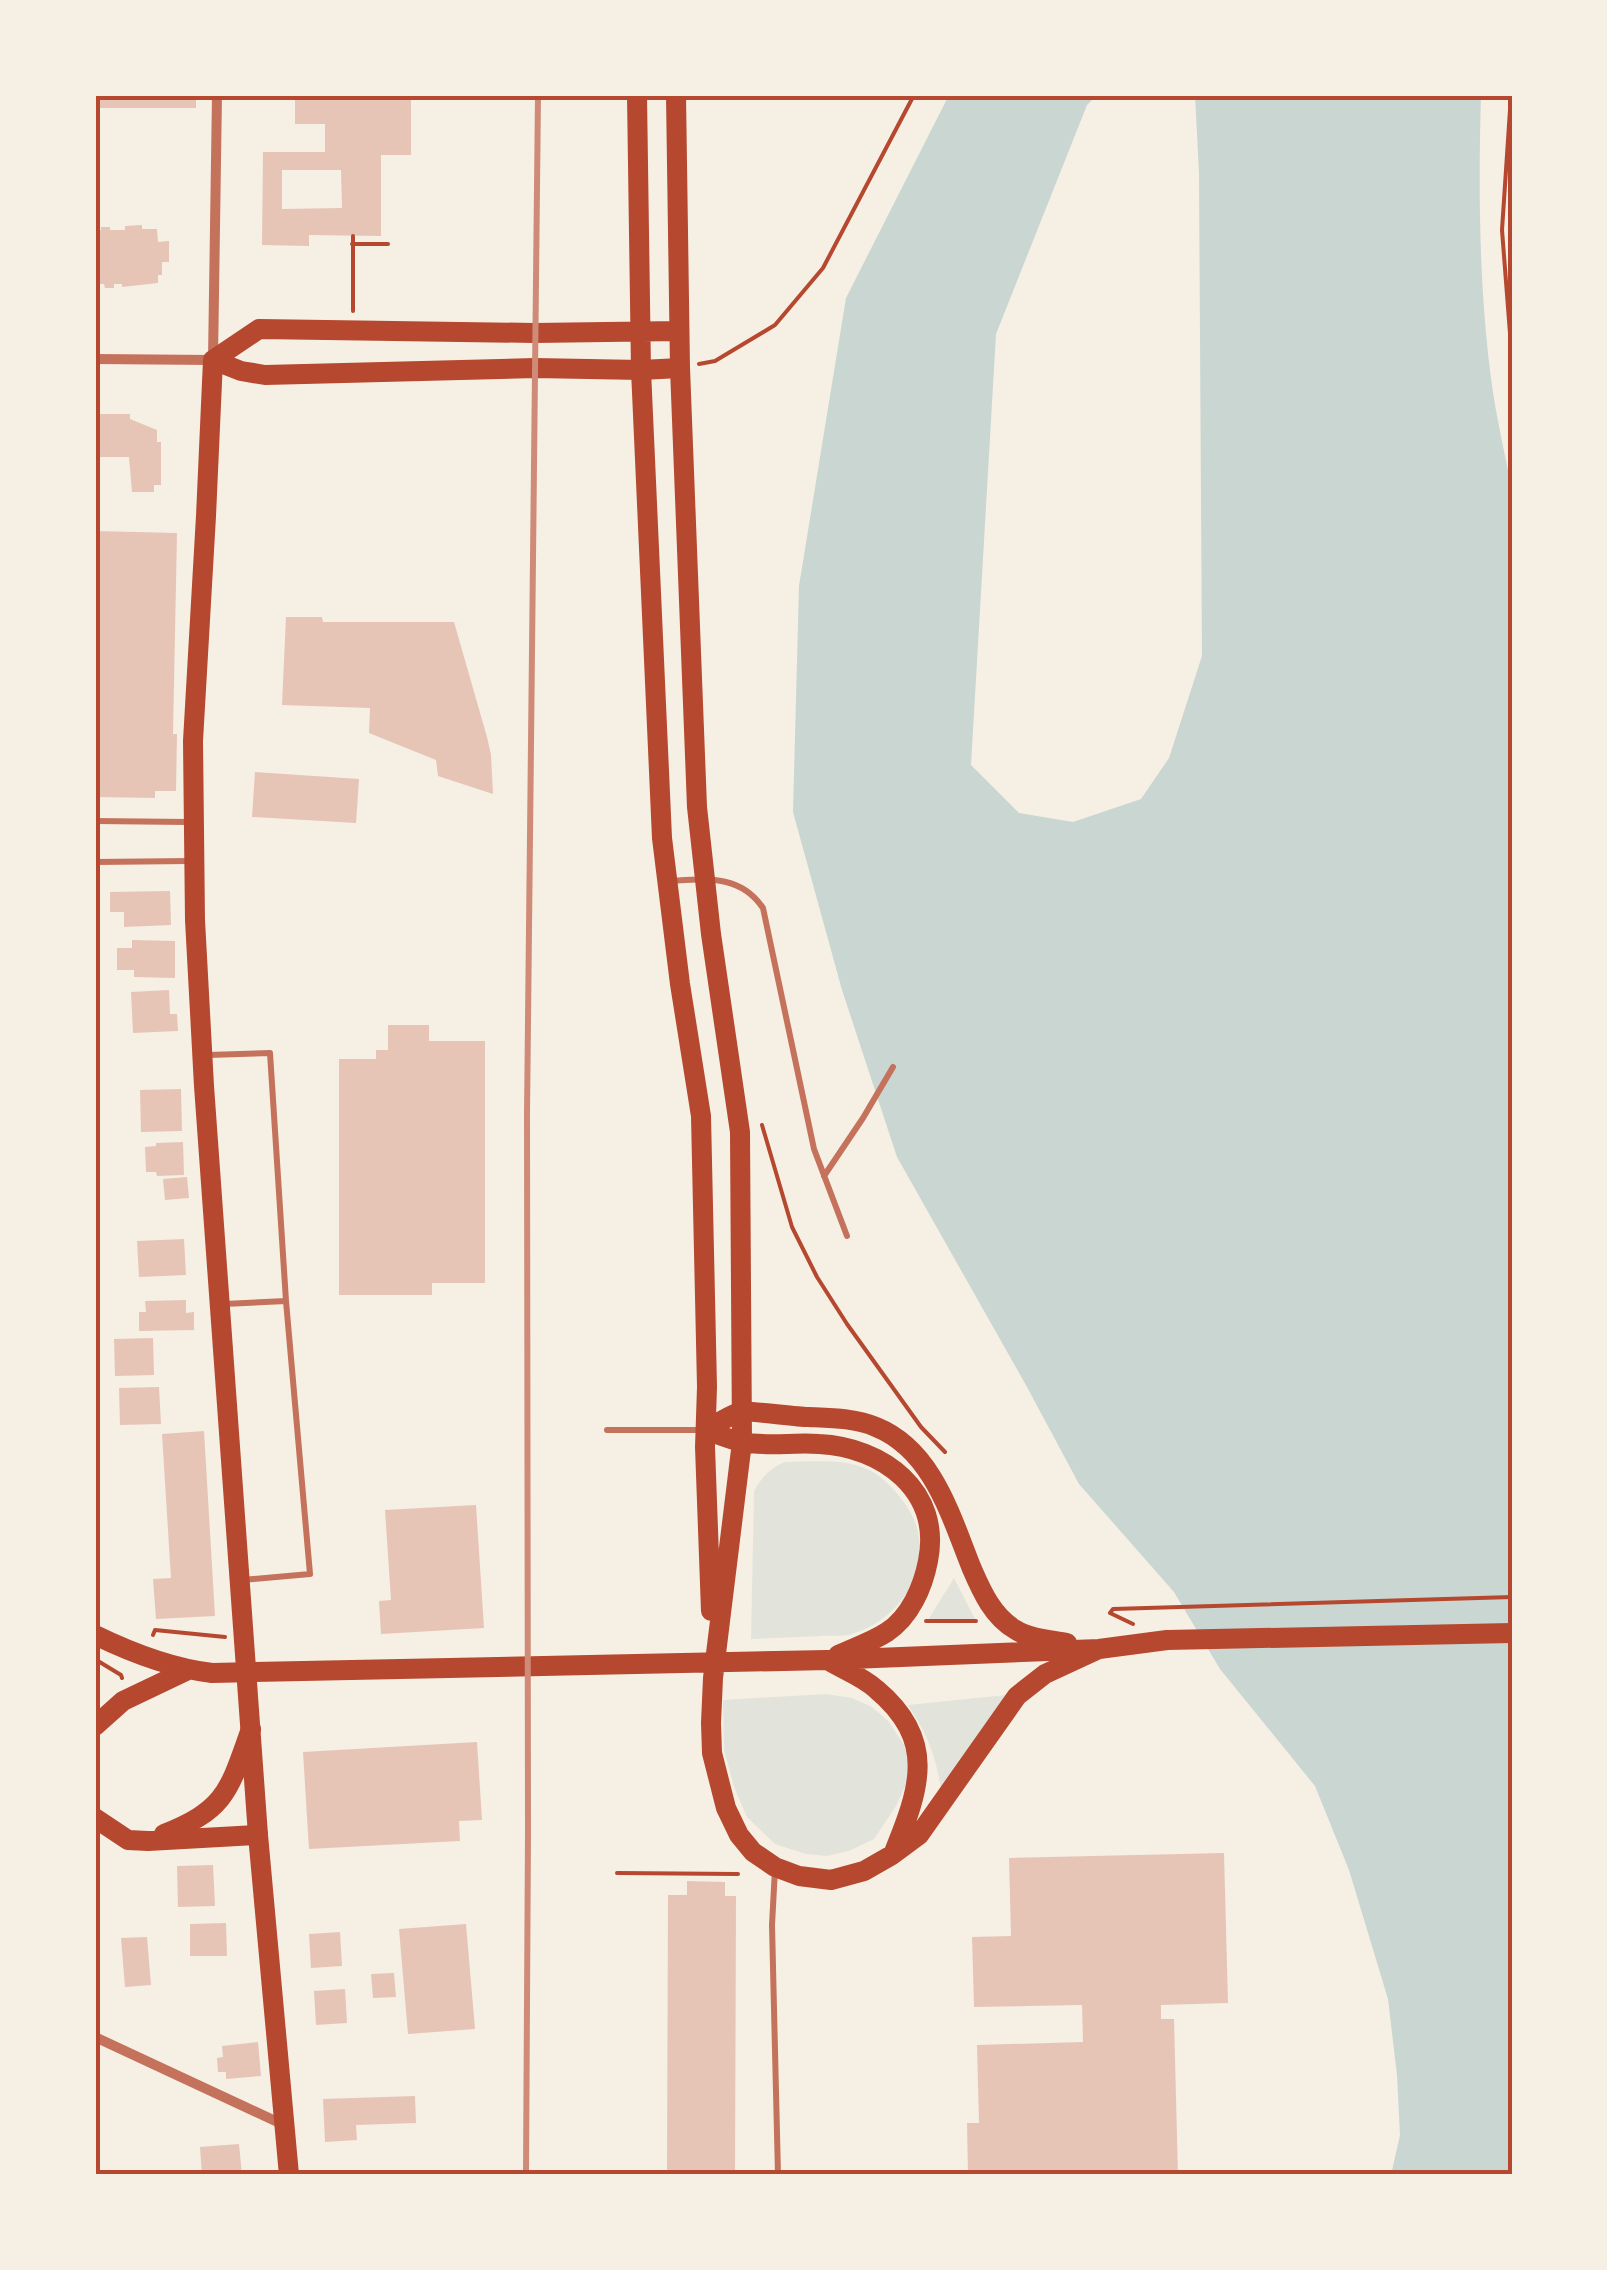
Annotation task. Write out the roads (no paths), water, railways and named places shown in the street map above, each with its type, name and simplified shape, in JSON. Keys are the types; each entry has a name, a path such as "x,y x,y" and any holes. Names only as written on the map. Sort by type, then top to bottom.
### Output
{"main road":[{"path":"637,95 638,332 662,838 701,1116 712,1753 726,1808 739,1835 753,1852 775,1868 832,1880 864,1871 919,1835 1017,1696 1044,1674 1098,1649"},
{"path":"676,95 678,331 697,807 740,1132 742,1442 713,1678"},
{"path":"212,360 259,328 678,331"},
{"path":"212,360 265,375 680,368"},
{"path":"212,360 193,740 202,1055 258,1835 289,2175"},
{"path":"706,1430 742,1411 842,1418 888,1433 910,1450 937,1484 979,1584 1003,1620 1018,1633 1098,1649"},
{"path":"706,1430 742,1442 848,1448 870,1455 904,1478 917,1493 930,1533 929,1557 920,1590 888,1632 827,1660"},
{"path":"95,1634 137,1654 188,1670 212,1672 827,1660 1098,1649 1167,1640 1512,1633"},
{"path":"827,1660 874,1686 899,1712 914,1741 919,1762 917,1788 892,1855"},
{"path":"95,1726 123,1701 188,1670"},
{"path":"148,1841 208,1812 230,1787 251,1729"},
{"path":"95,1818 128,1840 258,1835"}],"street":[{"path":"95,359 212,360 217,95"},
{"path":"95,2036 285,2125"}],"lane":[{"path":"95,822 194,822"},
{"path":"95,862 195,860"},
{"path":"667,881 705,878 741,886 754,894 763,908 814,1148 847,1236"},
{"path":"202,1055 270,1053 310,1574 240,1580"},
{"path":"824,1178 893,1067"},
{"path":"220,1304 286,1300"},
{"path":"607,1430 706,1430"},
{"path":"775,1868 772,1925 778,2175"}],"railway":[{"path":"526,2175 527,1114 538,95"}]}
